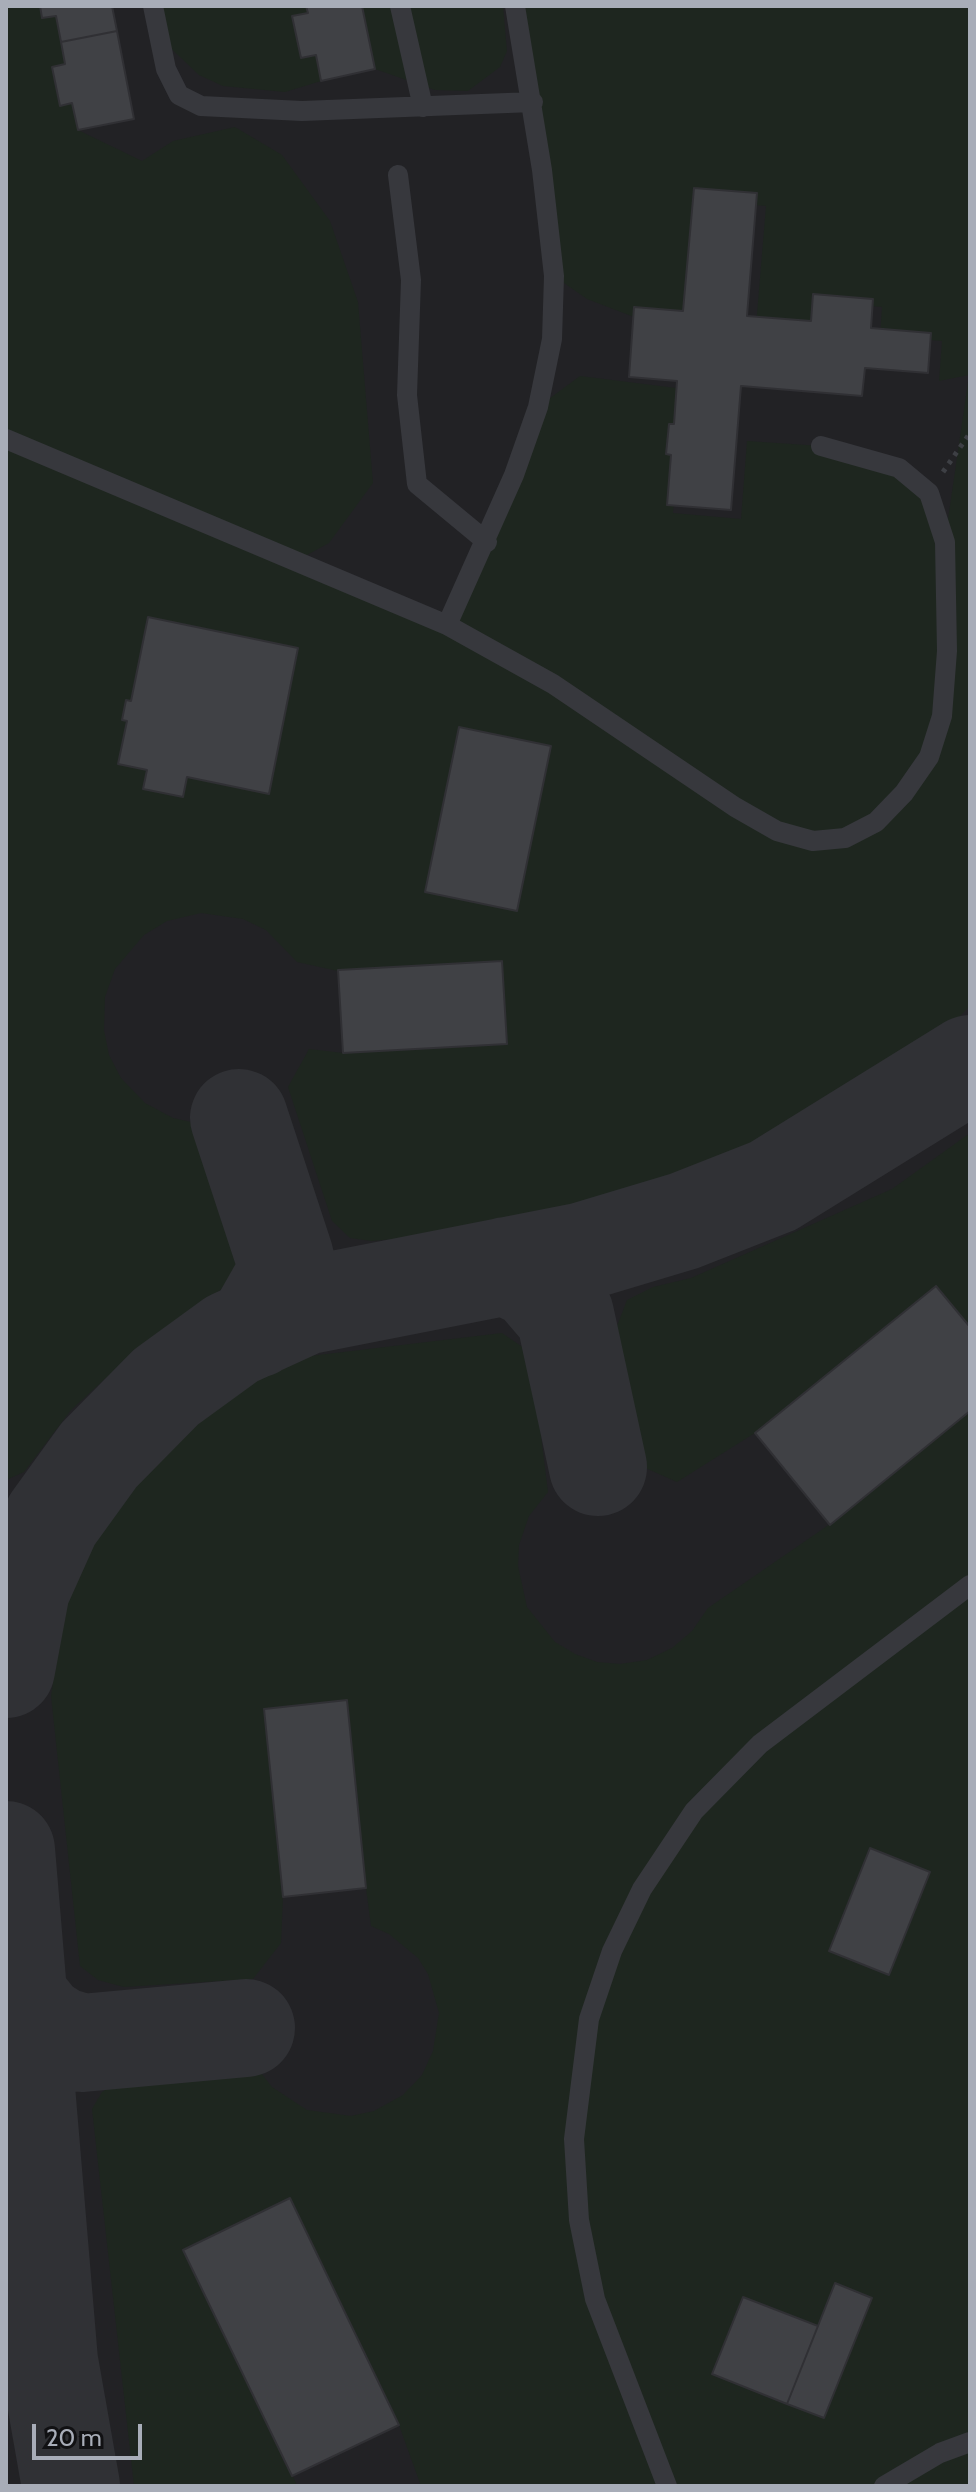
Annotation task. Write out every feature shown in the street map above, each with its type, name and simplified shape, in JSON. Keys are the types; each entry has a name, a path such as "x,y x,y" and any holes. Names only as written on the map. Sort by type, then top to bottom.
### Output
{"lane":[{"path":"153,6 166,69 179,95 201,106 302,111 533,102"},
{"path":"400,6 423,107"},
{"path":"447,625 487,542 538,407 552,339 554,276 533,102 515,6"},
{"path":"398,175 411,280 407,395 417,484 487,542"},
{"path":"6,439 447,625 553,684 777,831 813,841 845,838 876,822 904,793 929,757 942,716 947,651 945,542 929,493 899,468 821,446"},
{"path":"667,2486 595,2299 579,2220 574,2139 589,2019 612,1951 642,1889 694,1811 760,1744 970,1585"},
{"path":"884,2486 940,2453 970,2442"}],"path":[{"path":"929,493 970,433"}],"shaded area":[{"path":"6,6 970,6 970,2486 6,2486"},
{"path":"6,6 40,6 42,18 56,16 65,64 52,67 60,105 72,103 78,130 142,161 173,141 235,127 282,155 330,221 358,302 373,483 329,543 296,561 447,625 538,407 580,376 684,389 673,513 741,519 747,441 821,446 859,454 929,493 945,540 969,375 939,381 942,341 880,336 882,307 826,302 823,332 756,326 766,206 700,200 689,322 634,317 587,299 554,276 515,6 970,6 970,1006 953,1023 864,1082 770,1138 666,1181 554,1214 473,1232 372,1241 350,1238 332,1221 288,1087 309,1049 343,1053 338,971 297,962 266,930 243,919 201,913 167,921 144,935 115,969 105,997 104,1030 109,1055 121,1078 145,1103 173,1118 191,1122 237,1248 238,1268 231,1282 118,1367 71,1410 24,1472 6,1480"},
{"path":"153,6 306,6 308,13 293,16 316,55 321,81 285,92 223,86 199,75 160,38"},
{"path":"362,6 503,6 507,51 500,67 468,91 435,90 375,69"},
{"path":"970,1133 970,2486 421,2486 399,2425 293,2476 297,2486 134,2486 92,2109 102,2092 121,2078 212,2067 258,2069 272,2087 307,2110 351,2116 374,2111 403,2095 422,2075 433,2051 439,2013 428,1974 418,1958 389,1934 371,1926 366,1888 283,1897 281,1943 253,1979 124,1987 98,1980 80,1966 51,1696 63,1613 90,1548 129,1490 179,1433 234,1387 310,1356 502,1333 524,1348 534,1379 548,1492 529,1516 519,1545 518,1566 527,1607 555,1642 575,1654 597,1662 620,1664 647,1660 672,1648 692,1631 708,1608 830,1524 755,1433 677,1482 641,1466 617,1326 627,1300 653,1287 691,1278 892,1189"}],"building":[{"path":"40,6 112,6 117,31 61,42 56,16 42,18"},
{"path":"306,6 362,6 375,69 321,81 316,55 301,58 292,16 308,13"},
{"path":"117,31 134,119 78,130 72,103 60,106 52,67 65,64 61,42"},
{"path":"694,188 757,193 747,316 811,321 813,294 873,299 871,328 931,333 928,373 865,368 862,396 741,386 731,510 667,505 671,455 666,454 669,424 674,424 677,381 629,377 634,307 683,311"},
{"path":"148,617 298,648 269,794 187,777 183,797 143,789 147,770 118,764 127,721 122,720 126,700 131,701"},
{"path":"459,727 551,746 517,911 425,892"},
{"path":"502,961 507,1044 343,1053 338,970"},
{"path":"936,1286 970,1327 970,1411 830,1525 755,1433"},
{"path":"347,1700 366,1888 283,1897 264,1709"},
{"path":"870,1848 930,1872 889,1975 829,1951"},
{"path":"290,2198 399,2425 292,2476 183,2250"},
{"path":"835,2283 872,2298 824,2418 787,2404"},
{"path":"743,2297 818,2326 787,2404 712,2374"}],"taxiway":[{"path":"6,1669 21,1589 52,1520 99,1455 166,1387 232,1339 304,1306 584,1251 684,1221 773,1186 970,1064"},
{"path":"239,1118 285,1258 284,1278 255,1329"},
{"path":"506,1266 535,1280 565,1315 598,1467"},
{"path":"6,1850 49,2361 71,2486"},
{"path":"18,1997 40,2024 59,2036 82,2043 246,2028"}]}
